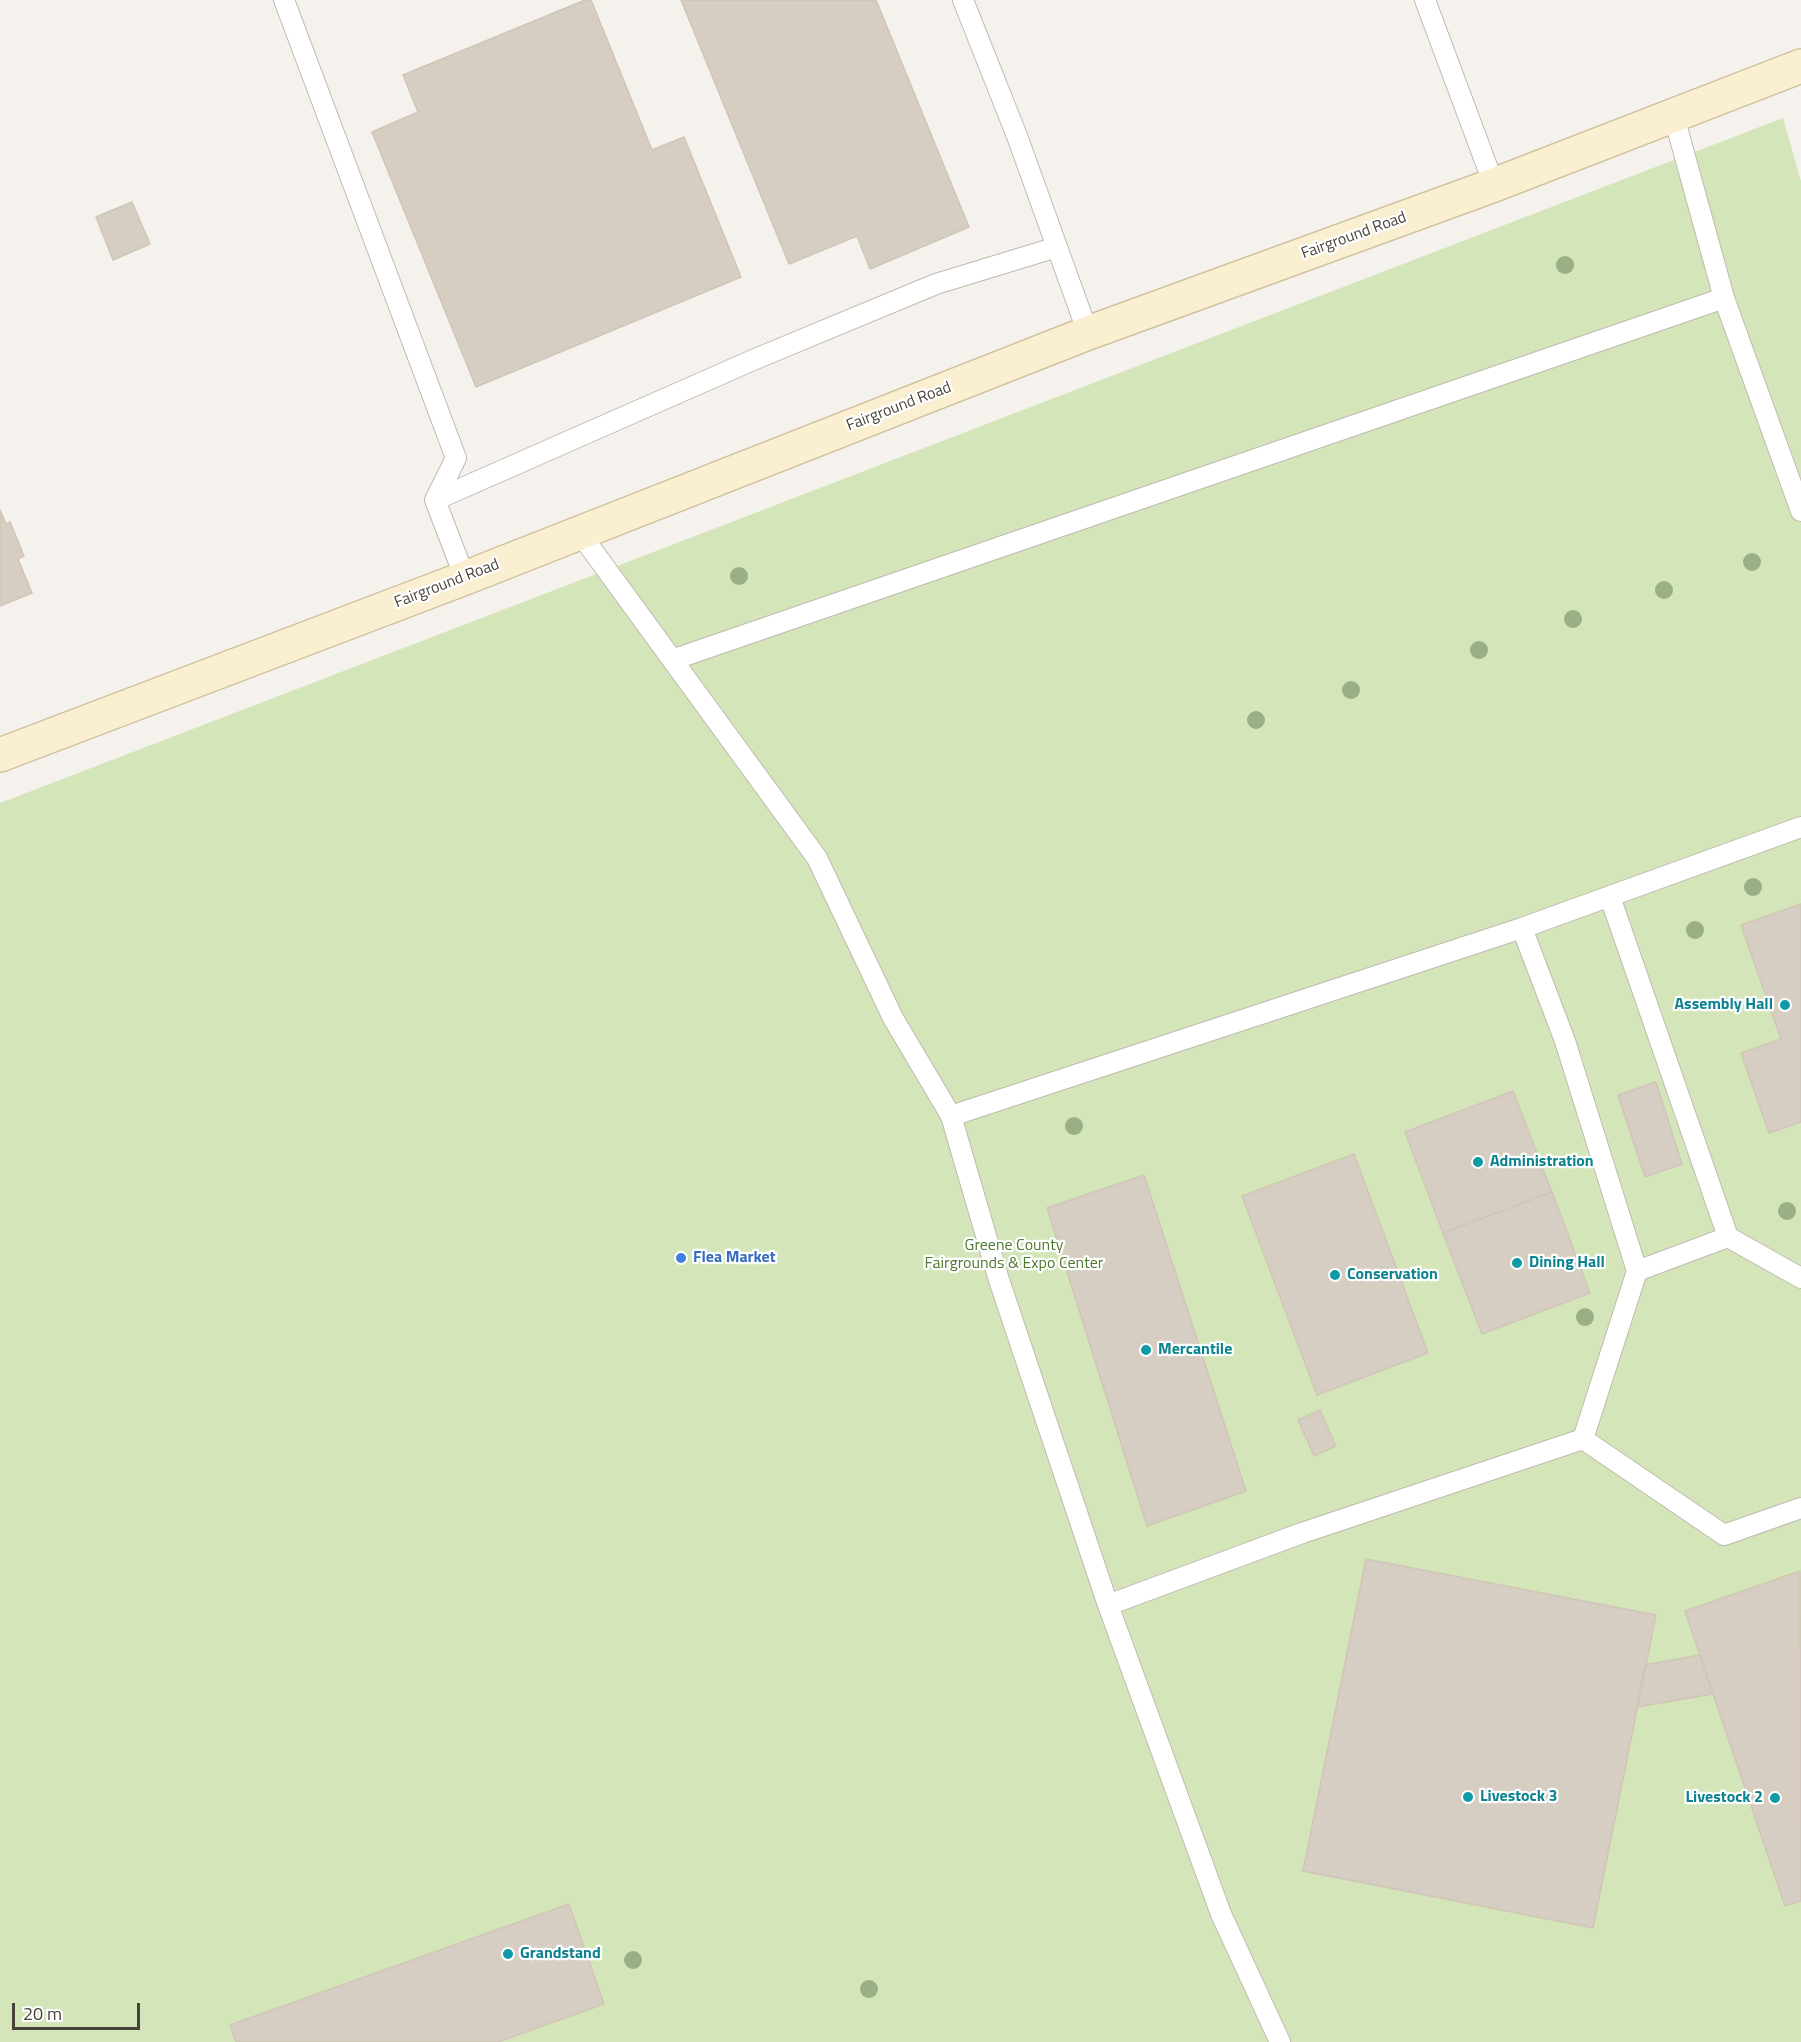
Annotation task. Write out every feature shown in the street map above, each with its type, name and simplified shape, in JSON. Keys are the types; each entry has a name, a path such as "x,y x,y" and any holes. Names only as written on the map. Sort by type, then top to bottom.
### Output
{"street":[{"name":"Fairground Road","path":"0,755 465,578 1088,333 1494,185 1801,66"}],"lane":[{"path":"284,0 456,458 435,500 465,578"},
{"path":"963,0 1017,136 1088,333"},
{"path":"1425,0 1494,185"},
{"path":"1674,117 1725,298 1801,511"},
{"path":"435,500 753,360 925,288 1057,247"},
{"path":"672,660 1725,298"},
{"path":"579,532 817,858 893,1018 951,1116 999,1280 1108,1605 1221,1914 1280,2042"},
{"path":"951,1116 1522,928 1801,827"},
{"path":"1610,897 1728,1237 1801,1278"},
{"path":"1522,928 1565,1041 1637,1271 1583,1439"},
{"path":"1637,1271 1728,1237"},
{"path":"1108,1605 1302,1533 1583,1439"},
{"path":"1583,1439 1724,1535 1801,1508"}],"green space":[{"name":"Greene County Fairgrounds & Expo Center","path":"1783,118 1801,181 1801,2042 0,2042 0,803"}],"building":[{"path":"585,0 591,0 652,150 684,137 741,277 476,387 372,132 418,112 403,75"},
{"path":"681,0 876,0 969,227 870,269 857,236 789,264"},
{"path":"132,202 150,244 113,260 96,217"},
{"path":"0,510 6,524 10,522 24,556 18,559 32,593 0,606"},
{"name":"Assembly Hall","path":"1801,904 1801,1122 1769,1133 1741,1053 1781,1039 1741,925"},
{"path":"1656,1082 1682,1164 1645,1177 1618,1095"},
{"name":"Administration","path":"1513,1091 1552,1192 1443,1233 1405,1132"},
{"name":"Conservation","path":"1354,1154 1428,1353 1317,1395 1242,1196"},
{"name":"Mercantile","path":"1144,1175 1246,1491 1147,1526 1047,1208"},
{"name":"Dining Hall","path":"1552,1192 1590,1293 1482,1334 1443,1233"},
{"path":"1320,1410 1336,1446 1314,1456 1298,1420"},
{"name":"Livestock 3","path":"1366,1559 1656,1615 1593,1928 1303,1871"},
{"name":"Livestock 2","path":"1800,1571 1801,1901 1785,1906 1685,1611"},
{"path":"1700,1655 1713,1694 1637,1707 1645,1665"},
{"name":"Grandstand","path":"569,1904 604,2004 498,2042 236,2042 230,2025"}],"place":[{"name":"Assembly Hall","path":"1785,1005"},
{"name":"Administration","path":"1478,1162"},
{"name":"Flea Market","path":"681,1258"},
{"name":"Dining Hall","path":"1517,1263"},
{"name":"Conservation","path":"1335,1275"},
{"name":"Mercantile","path":"1146,1350"},
{"name":"Livestock 3","path":"1468,1797"},
{"name":"Livestock 2","path":"1775,1798"},
{"name":"Grandstand","path":"508,1954"}]}
